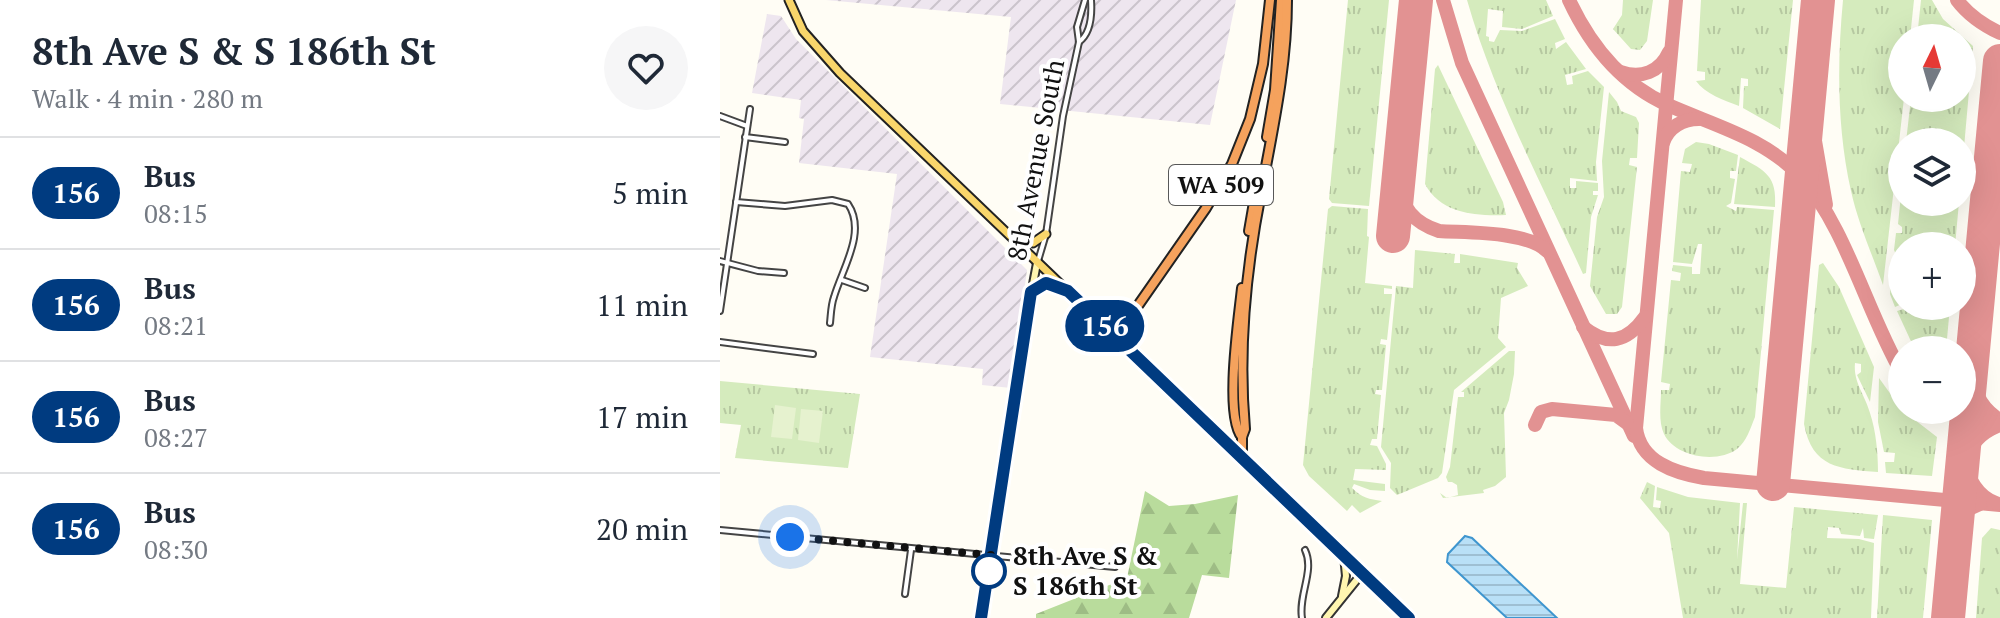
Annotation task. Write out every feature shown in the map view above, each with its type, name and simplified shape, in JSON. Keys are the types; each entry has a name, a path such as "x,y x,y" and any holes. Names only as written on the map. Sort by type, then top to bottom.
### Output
{"highway":[{"name":"WA 509","path":"1100,321 1118,324 1130,317 1206,208 1232,164 1253,106 1268,34 1270,0"},
{"path":"1242,437 1236,429 1235,418 1235,348 1253,202 1275,90 1281,0"},
{"path":"1242,457 1248,288 1261,192 1279,104 1287,0"}],"main road":[{"path":"789,0 803,31 815,48 1409,618"},
{"path":"1007,234 1028,243 1038,241 1046,234"},
{"path":"1031,292 1046,283 1068,291"}],"street":[{"name":"8th Avenue South","path":"1079,42 1084,39 1089,26 1088,0"},
{"name":"8th Avenue South","path":"981,618 1031,292 1037,263 1043,252 1063,116 1079,42 1077,27 1088,0"},
{"path":"720,311 750,109"},
{"path":"720,116 747,126"},
{"path":"745,137 785,142"},
{"path":"736,202 785,206 832,200 848,204 855,224 850,253 833,300 830,323"},
{"path":"720,261 758,271 784,273"},
{"path":"842,280 865,288"},
{"path":"720,342 813,354"},
{"path":"720,530 1115,567"},
{"path":"905,594 911,550"},
{"path":"1302,618 1309,563 1305,550"},
{"path":"1341,599 1346,573 1344,554"},
{"path":"1326,618 1363,572"}],"shaded area":[{"path":"826,0 1236,0 1210,125 1000,104 1011,17"},
{"path":"767,14 781,16 796,39 1027,270 1011,388 982,385 983,369 870,357 897,174 799,163 804,119 799,118 801,100 752,93"}],"green space":[{"path":"1348,0 1389,0 1369,206 1332,203 1329,199"},
{"path":"1467,0 1546,0 1553,16 1522,29 1502,27 1503,11 1488,9 1486,36 1489,41 1494,42 1500,30 1522,31 1555,19 1565,39 1555,43 1556,49 1566,42 1586,69 1565,75 1567,85 1573,84 1572,76 1588,71 1604,87 1596,162 1597,181 1570,178 1570,188 1576,188 1576,181 1598,183 1598,191 1593,191 1593,195 1598,195 1591,217 1586,273 1583,274 1505,105"},
{"path":"1623,0 1653,0 1647,41 1640,50 1631,49 1613,29 1622,15"},
{"path":"1701,0 1793,0 1780,129 1743,108 1744,86 1748,86 1748,79 1741,78 1739,106 1710,93 1696,81 1705,80 1705,72 1697,71"},
{"path":"1843,0 1914,0 1911,24 1888,24 1888,112 1902,112 1901,128 1888,128 1888,216 1891,216 1883,285 1861,227 1846,167 1841,120"},
{"path":"1921,0 1932,0 1949,24 1918,24"},
{"path":"1438,65 1503,202 1506,215 1471,214 1449,207 1440,202 1425,184 1435,69"},
{"path":"1609,92 1621,111 1636,117 1639,123 1637,158 1630,158 1629,165 1637,167 1622,307 1617,314 1606,314 1590,286 1597,217 1604,197 1602,161"},
{"path":"1909,112 1967,112 1966,128 1908,128"},
{"path":"1696,142 1738,155 1736,171 1730,171 1730,178 1735,179 1731,203 1726,206 1736,211 1737,207 1774,210 1755,417 1746,439 1737,449 1729,454 1708,457 1687,453 1669,442 1660,418 1661,390 1669,390 1670,384 1661,382 1671,280 1680,281 1681,273 1672,271 1673,265 1692,267 1692,274 1700,274 1702,244 1698,244 1692,264 1673,262 1681,171 1690,172 1692,164 1682,163 1685,149"},
{"path":"1740,157 1757,166 1772,181 1775,207 1734,204"},
{"path":"1332,206 1368,209 1365,283 1392,286 1392,289 1384,288 1384,294 1392,294 1387,340 1381,339 1380,344 1386,345 1382,390 1376,390 1375,394 1381,395 1377,439 1372,439 1370,445 1377,446 1386,470 1355,469 1353,480 1385,484 1385,491 1354,484 1352,488 1359,494 1382,501 1360,513 1352,505 1347,511 1309,476 1303,465 1328,209"},
{"path":"1899,216 1958,216 1956,232 1902,232"},
{"path":"1415,250 1455,254 1454,263 1460,263 1460,254 1518,263 1517,268 1528,286 1501,298 1498,338 1506,347 1454,390 1442,473 1438,478 1397,495 1390,488 1391,463 1381,447 1396,286 1413,288"},
{"path":"1823,263 1839,287 1874,367 1870,402 1857,375 1861,372 1861,364 1855,363 1858,382 1874,427 1878,472 1840,467 1821,458 1808,439 1804,424 1819,265"},
{"path":"1901,320 1949,320 1947,336 1909,336"},
{"path":"1509,351 1515,351 1514,374 1504,413 1506,477 1495,486 1483,490 1484,493 1450,497 1458,495 1457,485 1448,482 1446,477 1450,467 1458,397 1464,397 1464,392 1461,392"},
{"path":"1879,378 1888,391 1888,424 1920,424 1937,437 1932,476 1886,473 1885,462 1894,462 1895,453 1884,452 1878,422"},
{"path":"720,381 860,394 848,468 735,458 741,425 720,423"},
{"path":"775,405 796,408 792,439 771,437"},
{"path":"801,409 823,411 819,443 798,440"},
{"path":"1647,482 1655,486 1653,507 1660,508 1661,501 1656,500 1657,487 1688,497 1740,503 1737,560 1743,503 1747,503 1740,584 1786,588 1794,507 1878,515 1874,539 1864,538 1863,528 1860,536 1841,534 1839,528 1828,527 1827,538 1874,543 1871,618 1683,618 1669,533 1640,498"},
{"path":"1145,491 1169,506 1238,495 1229,578 1202,575 1189,618 1036,618 1036,614 1127,578"},
{"path":"1883,515 1932,520 1923,618 1877,618"},
{"path":"1991,528 2000,530 2000,618 1976,618 1982,538"}],"water":[{"path":"1465,536 1472,538 1557,618 1507,618 1447,562 1448,554"}],"taxiway":[{"path":"1443,0 1462,63 1634,436"},
{"path":"1569,0 1597,47 1636,86 1668,105 1772,152 1801,177 1817,197 1844,245 1888,347"},
{"path":"1676,0 1636,428 1644,449 1671,469 1704,478 2000,505"},
{"path":"1957,0 1977,20 2000,33"},
{"path":"1814,43 1814,135 1826,205"},
{"path":"1621,72 1636,75 1649,72 1661,65 1669,52"},
{"path":"1998,86 2000,79"},
{"path":"1663,143 1668,132 1677,125 1699,119"},
{"path":"1399,182 1410,213 1430,228 1511,236 1538,244 1547,251"},
{"path":"1583,327 1601,337 1617,339 1631,332 1645,317"},
{"path":"1976,388 1986,409 2000,420"},
{"path":"1535,425 1541,412 1552,409 1616,415 1627,423"},
{"path":"1976,420 2000,423"},
{"path":"1963,464 1977,440 2000,425"},
{"path":"1963,456 1974,484 1983,496 1996,503"},
{"path":"1957,525 1967,510 1980,504"}],"runway":[{"path":"1393,236 1416,0"},
{"path":"1773,484 1818,0"},
{"path":"1948,618 2000,61"}],"bus line":[{"name":"156","path":"981,618 1031,292 1046,283 1068,291 1409,618"}],"place":[{"name":"8th Ave S & S 186th St","path":"989,571"}],"route":[{"path":"790,537 991,555 989,571"}]}
